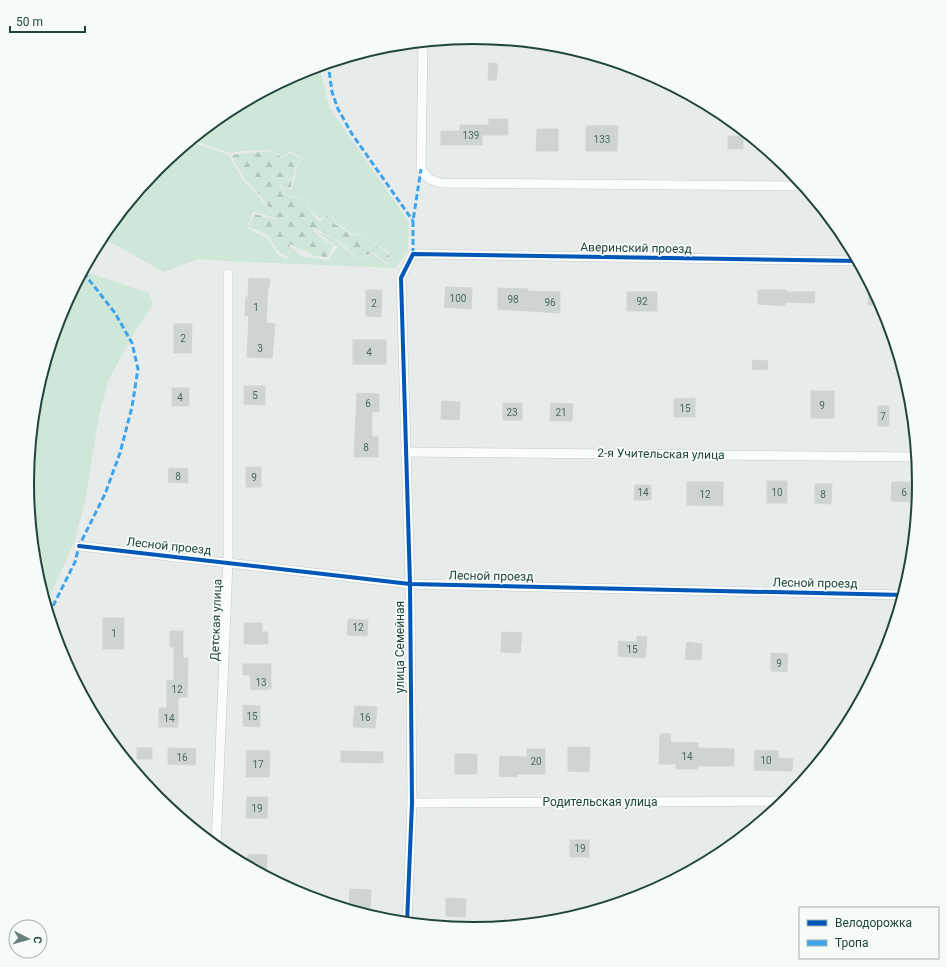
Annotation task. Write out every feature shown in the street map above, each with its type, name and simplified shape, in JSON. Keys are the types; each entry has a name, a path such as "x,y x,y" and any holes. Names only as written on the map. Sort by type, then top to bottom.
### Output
{"street":[{"path":"423,47 421,169 429,179 441,183 796,186"},
{"name":"Аверинский проезд","path":"413,254 852,261"},
{"name":"улица Семейная","path":"408,918 412,803 410,584 401,278 413,254"},
{"name":"Детская улица","path":"216,840 228,563 228,274"},
{"name":"2-я Учительская улица","path":"405,452 912,457"},
{"name":"Лесной проезд","path":"79,546 410,584 899,595"},
{"name":"Родительская улица","path":"412,803 777,801"}],"green space":[{"path":"320,71 329,107 409,222 408,251 395,268 198,259 164,272 107,240 143,194 163,173 195,144 229,155 242,179 276,218 253,212 247,228 267,238 277,254 287,260 290,247 304,258 310,257 328,260 337,247 316,231 333,238 357,259 372,254 389,265 395,264 385,249 374,244 362,235 353,234 336,223 330,212 321,219 311,212 306,200 292,196 287,197 281,186 291,190 297,165 303,158 290,151 283,157 271,150 230,153 198,142 229,118 254,103 279,89"},
{"path":"270,151 283,158 290,153 302,159 296,165 290,189 278,184 287,197 305,200 311,213 320,222 330,212 335,224 352,235 361,235 384,250 395,263 389,264 373,253 357,258 337,240 313,228 318,236 333,245 328,257 315,256 290,244 287,257 277,250 266,234 249,227 254,214 277,220 261,196 244,178 231,155"},
{"path":"88,273 149,293 153,305 136,330 109,379 99,415 85,501 75,540 49,597 42,569 35,512 35,455 38,426 42,398 57,342 67,315"}],"building":[{"path":"489,63 498,64 496,80 488,80"},
{"path":"489,119 508,119 508,135 482,135 482,145 441,145 441,131 460,131 460,125 489,125"},
{"path":"586,126 618,126 617,151 586,151"},
{"path":"537,129 558,129 558,151 536,151"},
{"path":"728,136 743,137 743,149 728,149"},
{"path":"249,278 270,279 268,287 266,323 275,324 272,358 247,357 249,316 245,316"},
{"path":"446,287 472,288 471,309 444,307"},
{"path":"498,288 560,292 560,313 498,309"},
{"path":"366,290 382,290 381,317 366,316"},
{"path":"758,290 815,292 814,303 785,302 785,306 758,304"},
{"path":"869,291 875,305 868,305"},
{"path":"627,292 657,292 657,311 627,311"},
{"path":"174,324 192,324 191,353 174,353"},
{"path":"353,340 386,340 386,364 353,364"},
{"path":"753,360 768,361 767,370 752,369"},
{"path":"244,386 265,386 265,405 244,404"},
{"path":"172,388 189,388 189,406 172,406"},
{"path":"811,391 834,391 834,418 811,418"},
{"path":"357,393 379,394 379,412 372,412 372,437 378,437 378,457 354,457"},
{"path":"695,398 695,417 674,417 674,399"},
{"path":"442,401 460,402 459,420 441,419"},
{"path":"503,403 522,403 522,420 503,420"},
{"path":"551,403 573,404 572,421 550,421"},
{"path":"878,406 889,406 889,426 878,426"},
{"path":"246,467 261,467 261,487 246,487"},
{"path":"169,468 188,469 188,483 168,482"},
{"path":"767,481 787,481 787,503 767,503"},
{"path":"687,482 723,482 723,506 687,505"},
{"path":"892,482 913,482 912,502 891,501"},
{"path":"815,484 832,484 831,504 815,503"},
{"path":"635,485 651,485 651,500 634,500"},
{"path":"103,618 124,618 124,649 103,649"},
{"path":"348,619 368,620 367,636 347,635"},
{"path":"244,623 262,623 262,632 268,632 268,644 244,644"},
{"path":"170,631 183,631 183,658 188,658 187,697 178,697 178,727 159,727 159,708 167,708 167,680 174,681 174,647 170,647"},
{"path":"502,632 522,633 520,653 501,652"},
{"path":"637,636 647,637 645,658 618,656 619,641 637,642"},
{"path":"687,642 702,644 701,660 685,659"},
{"path":"771,653 788,654 787,672 771,671"},
{"path":"243,664 271,664 271,689 251,690 250,675 243,675"},
{"path":"243,705 260,706 260,727 243,726"},
{"path":"355,706 377,707 375,728 353,727"},
{"path":"660,734 671,734 670,742 698,743 698,748 734,749 734,766 697,766 697,769 676,769 676,764 659,764"},
{"path":"568,747 590,747 589,772 568,771"},
{"path":"137,748 152,748 152,759 137,759"},
{"path":"168,748 196,749 195,765 168,764"},
{"path":"527,749 545,749 545,774 517,774 517,777 499,776 500,756 527,757"},
{"path":"247,750 270,751 269,777 246,777"},
{"path":"755,750 778,751 778,758 793,759 792,771 754,770"},
{"path":"341,751 383,752 383,763 341,762"},
{"path":"455,754 477,754 477,774 455,774"},
{"path":"247,797 268,797 267,818 246,818"},
{"path":"570,840 589,840 589,857 570,857"},
{"path":"248,854 267,855 266,871 254,864 247,860"},
{"path":"350,889 371,890 370,911 349,905"},
{"path":"446,898 466,899 465,917 446,916"}],"marked path":[{"path":"329,68 332,92 338,109 352,134 413,221"},
{"path":"413,254 413,221 421,169"},
{"path":"52,608 75,562 79,546 105,494 120,453 132,407 138,369 132,343 115,313 86,276"}],"cycle path":[{"path":"407,918 412,803 410,584 401,278 413,254 852,261"},
{"path":"79,546 410,584 899,595"}]}
